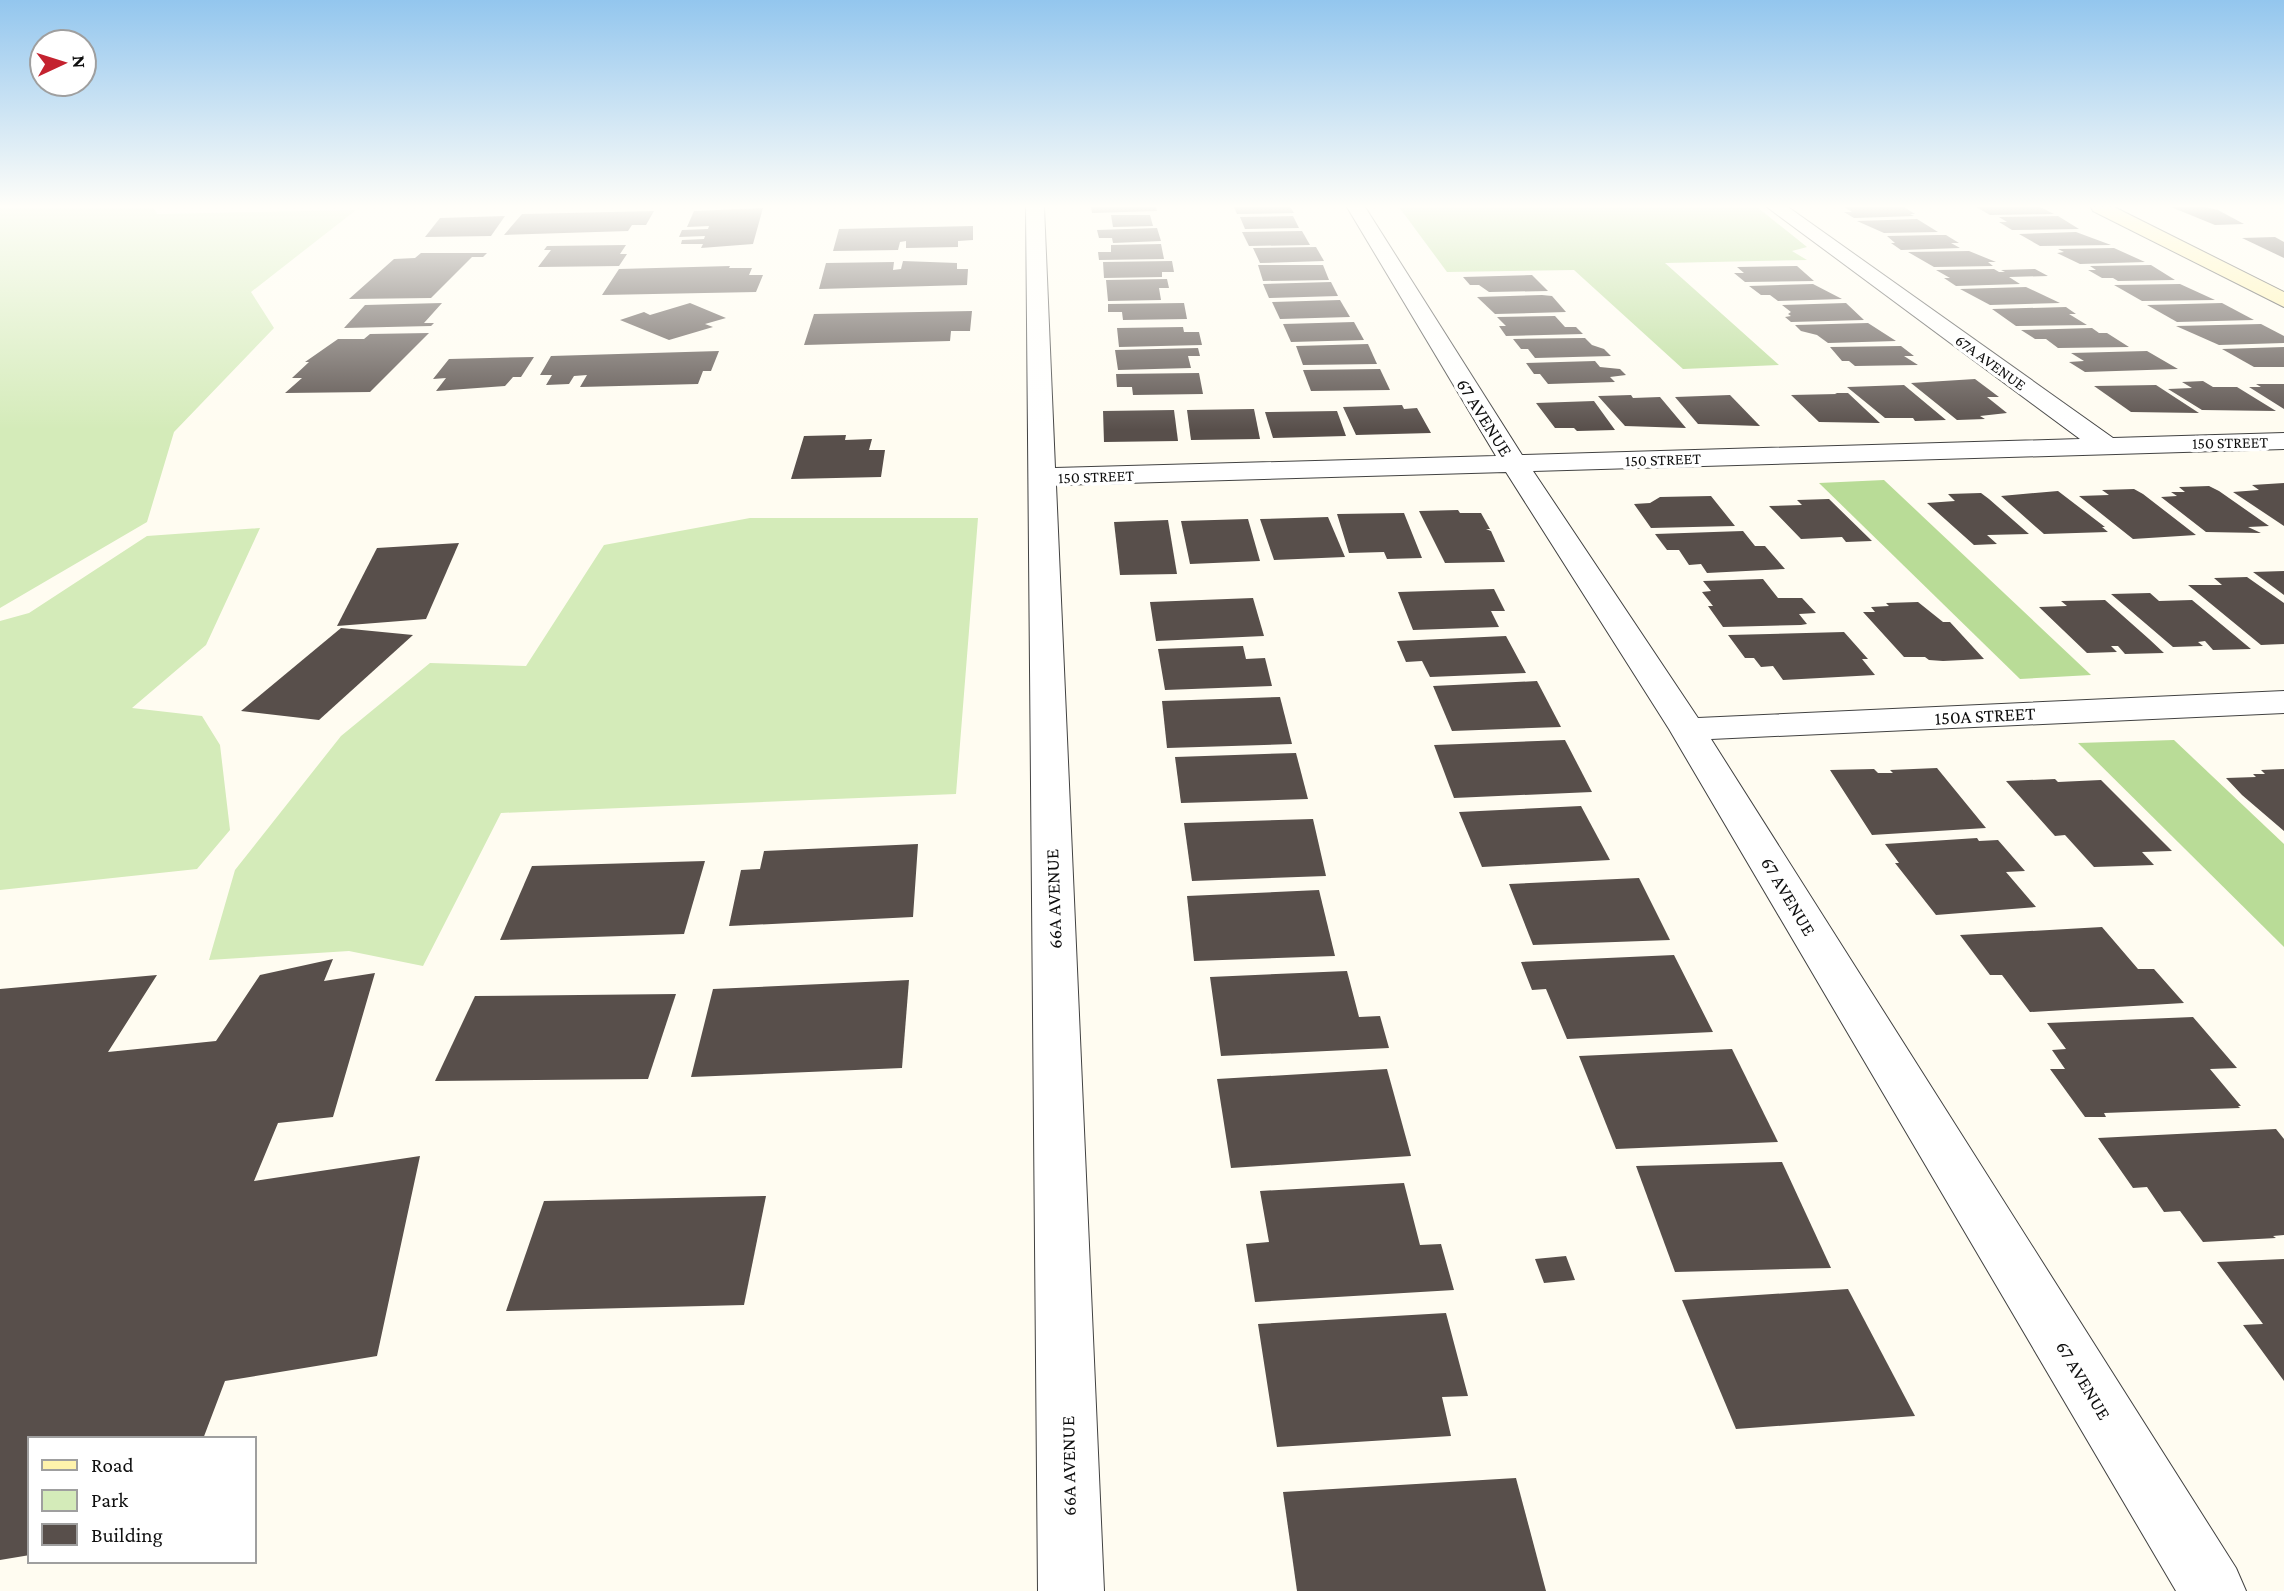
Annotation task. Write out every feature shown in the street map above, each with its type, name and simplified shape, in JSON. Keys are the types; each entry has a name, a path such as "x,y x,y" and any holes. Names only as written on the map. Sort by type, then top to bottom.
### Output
{"street":[{"name":"66A AVENUE","path":"1037,281 1071,1591"},
{"name":"67 AVENUE","path":"1402,281 1515,465 1687,729 2213,1591"},
{"name":"67A AVENUE","path":"1879,281 2104,444"},
{"path":"2247,281 2284,300"},
{"name":"150 STREET","path":"1042,477 1515,465 2104,444 2284,441"},
{"name":"150A STREET","path":"1687,729 2284,702"}],"green space":[{"path":"0,281 265,281 251,292 274,328 174,432 147,522 0,608"},
{"path":"1586,281 1685,281 1779,365 1683,369"},
{"path":"1884,480 2091,675 2020,679 1819,483"},
{"path":"750,518 978,518 956,794 501,813 423,966 349,951 209,960 235,870 341,736 430,663 526,666 604,545"},
{"path":"260,528 206,645 132,708 202,716 220,745 230,830 197,869 0,890 0,621 29,613 147,536"},
{"path":"2174,740 2284,844 2284,947 2078,743"}],"building":[{"path":"369,281 448,281 431,298 349,299"},
{"path":"611,281 760,281 756,292 602,295"},
{"path":"821,281 967,281 967,285 819,289"},
{"path":"1106,281 1167,281 1169,288 1159,288 1161,300 1108,301"},
{"path":"1467,281 1538,281 1548,291 1489,292 1479,285 1470,285"},
{"path":"1949,281 2016,281 2020,284 1956,286"},
{"path":"1331,282 1338,296 1269,298 1263,284"},
{"path":"1813,284 1842,299 1778,301 1770,295 1761,295 1749,286"},
{"path":"2180,284 2215,300 2142,301 2114,285"},
{"path":"2026,287 2060,303 1990,305 1960,289"},
{"path":"1552,296 1566,312 1495,314 1477,297"},
{"path":"1340,300 1350,317 1280,319 1272,302"},
{"path":"442,303 424,323 434,323 431,326 344,328 365,305"},
{"path":"690,303 726,318 705,324 713,327 669,340 620,320 644,312 650,315"},
{"path":"1184,303 1187,319 1123,320 1122,312 1108,312 1108,304"},
{"path":"1846,303 1864,320 1791,322 1785,317 1791,316 1788,314 1791,312 1782,305"},
{"path":"2222,303 2254,320 2177,322 2147,305"},
{"path":"2066,307 2076,314 2069,314 2087,325 2016,326 1992,309"},
{"path":"972,311 970,331 951,331 950,341 804,345 814,314"},
{"path":"1555,316 1565,327 1576,327 1583,334 1506,336 1499,326 1506,326 1497,317"},
{"path":"1354,322 1364,340 1291,342 1283,324"},
{"path":"1868,323 1896,341 1828,343 1817,335 1801,331 1795,325"},
{"path":"2261,324 2284,336 2284,343 2219,345 2176,326"},
{"path":"1183,327 1184,332 1199,332 1202,345 1119,347 1117,328"},
{"path":"2092,328 2099,333 2107,333 2129,347 2058,348 2046,339 2035,339 2021,330"},
{"path":"429,333 370,392 285,393 302,378 292,378 309,362 305,362 338,339 364,339 370,334"},
{"path":"1585,338 1611,356 1535,358 1528,349 1521,349 1513,339"},
{"path":"1368,344 1377,364 1303,365 1296,346"},
{"path":"1901,346 1914,356 1904,356 1918,365 1855,366 1849,361 1842,361 1830,347"},
{"path":"2284,347 2284,367 2254,367 2222,349"},
{"path":"1198,348 1200,356 1188,356 1191,368 1118,370 1115,350"},
{"path":"719,351 711,371 703,371 698,384 580,387 587,375 574,376 569,384 546,385 552,375 540,375 551,356"},
{"path":"2147,351 2178,369 2085,372 2069,362 2084,361 2071,353"},
{"path":"534,357 521,377 513,377 505,386 436,391 446,378 433,379 449,359"},
{"path":"1595,361 1600,367 1620,369 1626,375 1610,377 1615,382 1548,384 1540,374 1534,374 1526,363"},
{"path":"1380,369 1390,390 1311,391 1303,370"},
{"path":"1199,373 1203,394 1133,395 1132,387 1117,387 1116,374"},
{"path":"1975,379 1999,397 1987,397 2007,413 1980,416 1985,419 1957,420 1911,383"},
{"path":"2203,381 2213,387 2237,387 2276,411 2202,410 2168,389 2192,388 2182,382"},
{"path":"2256,384 2284,384 2284,409 2249,387 2261,387"},
{"path":"1904,385 1946,420 1885,418 1847,387"},
{"path":"2156,385 2199,413 2131,412 2094,386"},
{"path":"1835,393 1848,393 1880,423 1819,422 1791,395 1837,394"},
{"path":"1631,395 1633,398 1660,397 1686,428 1625,426 1598,396"},
{"path":"1730,395 1760,426 1698,424 1675,397"},
{"path":"1594,401 1615,430 1577,431 1574,428 1555,428 1536,403"},
{"path":"1402,405 1404,409 1417,408 1431,433 1356,435 1343,407"},
{"path":"1254,409 1260,439 1191,440 1187,410"},
{"path":"1174,410 1178,441 1104,442 1103,411"},
{"path":"1337,411 1346,436 1273,438 1265,412"},
{"path":"846,435 845,440 872,439 869,450 885,450 881,477 791,479 804,436"},
{"path":"2284,483 2284,526 2233,492 2259,490 2252,485"},
{"path":"2209,486 2269,526 2248,527 2261,533 2206,532 2161,497 2177,496 2171,492 2185,492 2179,487"},
{"path":"2134,489 2196,535 2133,539 2079,496 2109,495 2102,490"},
{"path":"2058,491 2108,532 2044,534 2001,496"},
{"path":"1981,493 2029,534 1987,535 1997,544 1974,545 1927,503 1955,501 1948,494"},
{"path":"1711,496 1735,526 1651,528 1634,504 1650,503 1660,497"},
{"path":"1829,499 1872,541 1846,542 1842,537 1801,539 1769,506 1802,505 1797,500"},
{"path":"1458,510 1460,513 1481,513 1490,529 1486,529 1491,531 1505,562 1445,563 1419,511"},
{"path":"1404,513 1422,558 1387,559 1384,552 1349,553 1337,514"},
{"path":"1328,517 1345,557 1274,560 1260,519"},
{"path":"1248,519 1260,561 1190,564 1181,521"},
{"path":"1168,520 1177,574 1120,575 1114,522"},
{"path":"1743,531 1755,546 1765,546 1785,569 1707,573 1701,564 1689,565 1679,550 1667,550 1655,534"},
{"path":"459,543 426,619 337,626 377,548"},
{"path":"2284,571 2284,595 2253,572"},
{"path":"2247,577 2284,603 2284,644 2261,645 2188,585 2222,585 2214,578"},
{"path":"1763,579 1778,598 1802,598 1816,613 1799,614 1807,624 1801,625 1723,627 1708,606 1713,606 1702,592 1711,591 1703,581"},
{"path":"1494,589 1505,611 1491,611 1499,627 1413,630 1398,592"},
{"path":"2150,593 2159,601 2192,600 2251,649 2213,650 2205,641 2198,642 2203,646 2173,647 2111,594"},
{"path":"1253,598 1264,636 1156,641 1150,602"},
{"path":"2105,600 2164,653 2125,654 2118,646 2111,646 2117,652 2087,653 2039,607 2067,606 2061,601"},
{"path":"1918,602 1943,622 1950,622 1984,659 1943,661 1925,657 1904,657 1863,612 1875,612 1871,607 1889,606 1886,603"},
{"path":"341,628 413,635 319,720 241,711"},
{"path":"1844,632 1868,659 1862,659 1875,675 1783,680 1773,666 1761,667 1754,658 1745,658 1728,635"},
{"path":"1506,636 1526,673 1430,677 1422,661 1406,662 1397,641"},
{"path":"1243,646 1246,659 1265,658 1272,686 1165,690 1158,649"},
{"path":"1537,681 1561,727 1452,731 1433,686"},
{"path":"1280,697 1292,744 1167,748 1162,701"},
{"path":"1565,740 1592,792 1454,798 1434,745"},
{"path":"1296,753 1308,799 1181,803 1175,757"},
{"path":"1937,768 1986,828 1872,835 1830,770 1874,769 1878,773 1893,773 1890,770"},
{"path":"2284,769 2284,831 2226,778 2256,777 2253,774 2265,774 2261,770"},
{"path":"2055,779 2058,782 2101,780 2172,851 2142,852 2154,865 2094,867 2065,835 2055,836 2006,781"},
{"path":"1581,806 1610,860 1482,867 1459,812"},
{"path":"1313,819 1326,876 1192,881 1184,823"},
{"path":"1977,838 1979,841 1998,840 2025,871 2006,872 2036,907 1936,915 1895,863 1899,863 1885,844"},
{"path":"918,844 913,917 729,926 741,870 760,869 764,851"},
{"path":"705,861 684,934 500,940 532,866"},
{"path":"1639,878 1670,940 1533,945 1509,884"},
{"path":"1319,890 1335,956 1194,961 1187,896"},
{"path":"2102,927 2138,969 2154,969 2184,1003 2030,1012 2002,975 1990,975 1960,935"},
{"path":"1674,955 1713,1032 1567,1039 1546,989 1532,990 1521,962"},
{"path":"333,959 324,981 375,973 333,1117 278,1123 254,1181 420,1156 377,1356 225,1381 204,1437 28,1437 28,1555 0,1560 0,989 157,975 108,1052 216,1041 260,975"},
{"path":"1347,971 1359,1017 1380,1016 1389,1048 1221,1056 1210,977"},
{"path":"909,980 902,1068 691,1077 713,989"},
{"path":"676,994 648,1079 435,1081 475,996"},
{"path":"2193,1017 2237,1068 2210,1069 2240,1108 2104,1113 2106,1117 2085,1117 2050,1069 2065,1069 2052,1050 2066,1049 2047,1023"},
{"path":"1732,1049 1778,1142 1616,1149 1579,1056"},
{"path":"1387,1069 1411,1156 1231,1168 1217,1079"},
{"path":"2276,1129 2284,1139 2284,1235 2273,1236 2276,1238 2203,1242 2180,1211 2164,1212 2147,1187 2133,1188 2098,1138"},
{"path":"1782,1162 1831,1268 1675,1272 1636,1166"},
{"path":"1404,1183 1420,1245 1441,1244 1454,1290 1255,1302 1246,1244 1269,1242 1260,1191"},
{"path":"766,1196 744,1305 506,1311 544,1201"},
{"path":"1566,1256 1575,1280 1544,1283 1535,1259"},
{"path":"2284,1259 2284,1381 2243,1325 2263,1324 2217,1262"},
{"path":"1848,1289 1915,1416 1736,1429 1682,1300"},
{"path":"1446,1313 1468,1396 1442,1397 1451,1436 1277,1447 1258,1324"},
{"path":"1516,1478 1546,1591 1297,1591 1283,1492"}]}
